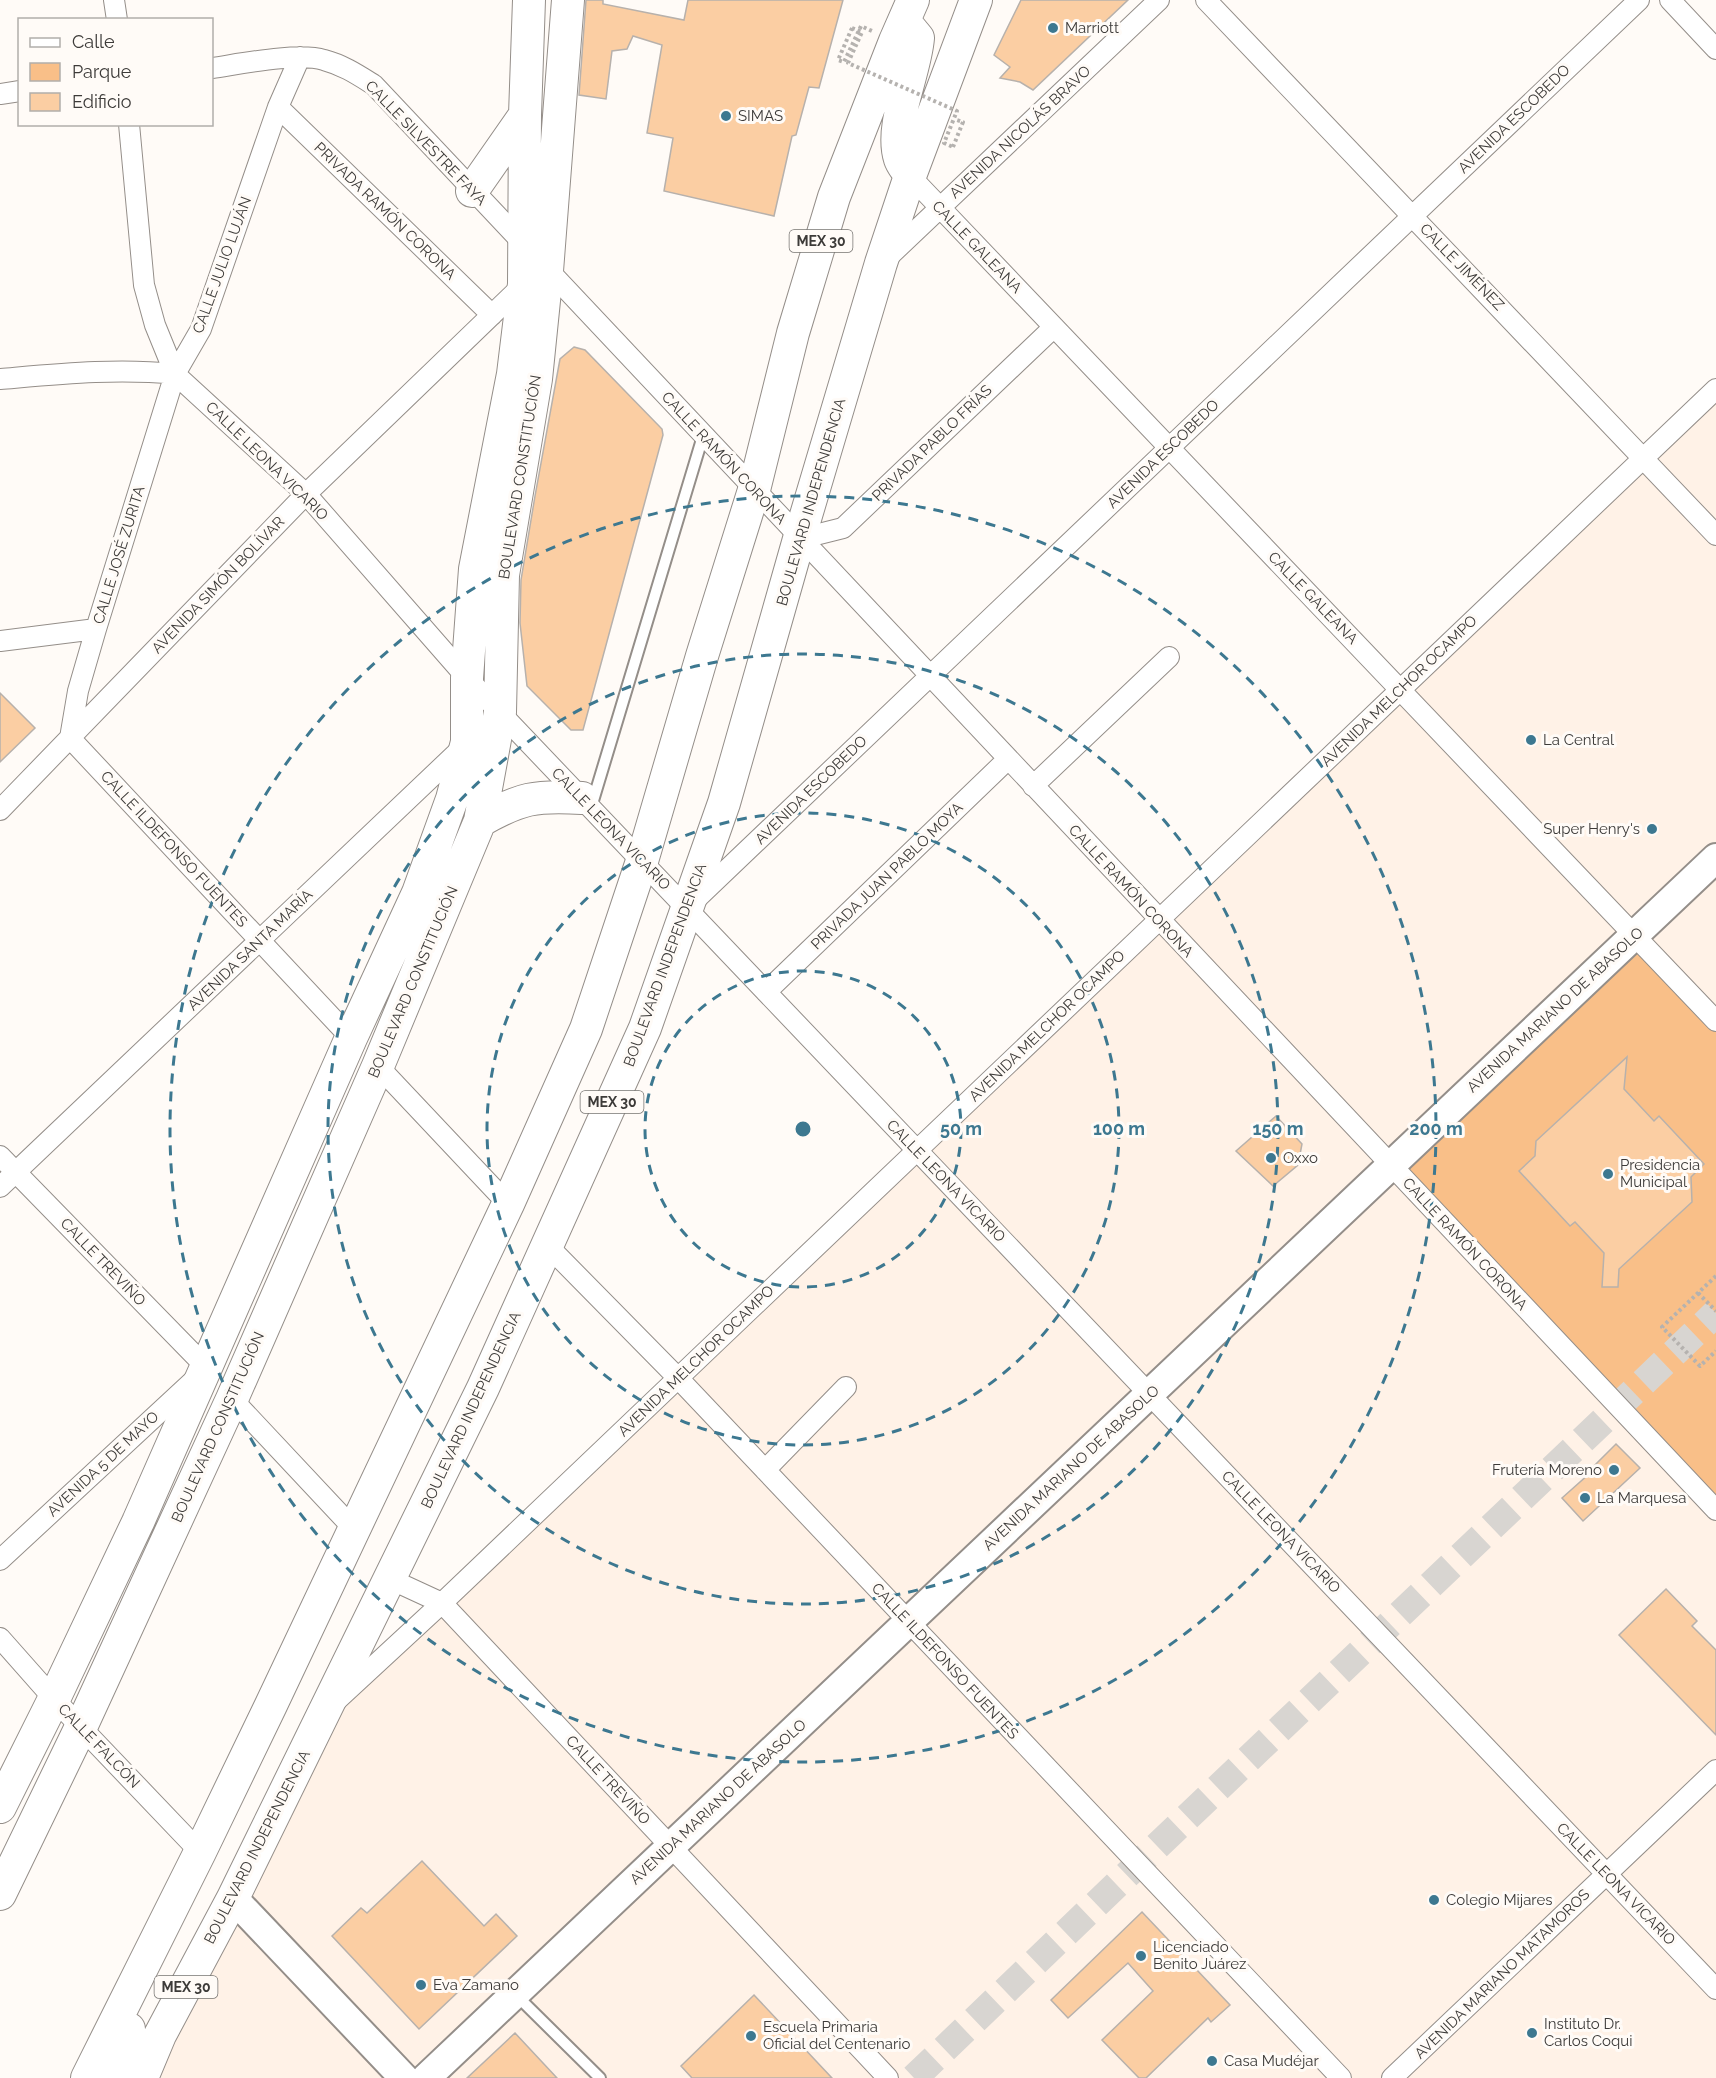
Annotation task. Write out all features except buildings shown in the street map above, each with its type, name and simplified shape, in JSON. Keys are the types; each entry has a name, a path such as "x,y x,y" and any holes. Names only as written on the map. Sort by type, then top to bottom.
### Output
{"main road":[{"name":"BOULEVARD CONSTITUCIÓN","path":"0,1807 138,1522 417,893 452,799 467,742 467,678 475,569 513,374 536,277 525,247 525,115 529,0"},
{"name":"BOULEVARD CONSTITUCIÓN","path":"0,1894 81,1727 232,1399 378,1066 480,821 500,712 503,575 536,379 536,277 568,0"},
{"name":"BOULEVARD INDEPENDENCIA","path":"142,2078 160,2035 233,1898 483,1388 645,1028 724,803 881,263 909,176 976,0"},
{"path":"904,21 918,38 916,55 896,132 900,159 909,176"},
{"name":"MEX 30","path":"87,2078 200,1852 508,1204 586,1029 642,861 702,656 754,490 793,333 834,197 904,21"},
{"path":"472,191 525,115"},
{"path":"480,821 508,805 526,800 550,796 586,803"},
{"path":"113,2078 132,2014 135,1984"}],"street":[{"path":"114,0 117,18"},
{"name":"AVENIDA NICOLÁS BRAVO","path":"881,263 1159,0"},
{"name":"CALLE JIMÉNEZ","path":"1206,0 1716,535"},
{"name":"AVENIDA ESCOBEDO","path":"687,908 1639,0"},
{"path":"1670,0 1716,48"},
{"name":"CALLE SILVESTRE FAYA","path":"213,68 300,57 321,59 348,68 374,85 525,247"},
{"name":"CALLE JULIO LUJÁN","path":"175,374 201,329 278,107 300,57"},
{"path":"0,94 18,92"},
{"name":"PRIVADA RAMÓN CORONA","path":"278,107 492,315"},
{"path":"0,379 91,371 135,370 175,374 155,325 144,285 129,126"},
{"name":"CALLE GALEANA","path":"909,176 1716,1022"},
{"name":"AVENIDA SIMÓN BOLÍVAR","path":"0,810 306,494 492,315 536,277"},
{"name":"CALLE RAMÓN CORONA","path":"536,277 703,436 1716,1510"},
{"name":"PRIVADA PABLO FRÍAS","path":"800,539 843,528 1054,327"},
{"name":"CALLE LEONA VICARIO","path":"175,374 306,494 467,678 1716,1989"},
{"name":"CALLE JOSÉ ZURITA","path":"70,738 78,691 175,374"},
{"name":"AVENIDA MELCHOR OCAMPO","path":"326,1711 1716,389"},
{"path":"0,641 96,629"},
{"path":"1033,786 1169,657"},
{"name":"AVENIDA SANTA MARÍA","path":"0,1187 500,712"},
{"name":"CALLE ILDEFONSO FUENTES","path":"70,738 351,1038"},
{"name":"PRIVADA JUAN PABLO MOYA","path":"766,992 1008,759"},
{"name":"AVENIDA MARIANO DE ABASOLO","path":"426,2078 1716,858"},
{"path":"378,1066 508,1204"},
{"name":"CALLE TREVIÑO","path":"0,1156 207,1368"},
{"name":"CALLE ILDEFONSO FUENTES","path":"548,1246 678,1378 1341,2078"},
{"name":"AVENIDA 5 DE MAYO","path":"0,1560 207,1368"},
{"path":"765,1470 846,1387"},
{"path":"232,1399 353,1528"},
{"name":"CALLE TREVIÑO","path":"390,1580 442,1603 888,2078"},
{"name":"CALLE FALCÓN","path":"0,1638 54,1699 200,1852"},
{"name":"AVENIDA MARIANO MATAMOROS","path":"1392,2078 1716,1770"},
{"path":"233,1898 404,2078"}],"lane":[{"path":"586,803 703,436"},
{"path":"515,1994 600,2078"}],"path":[{"path":"904,21 861,26 844,62 838,60 852,28 862,32 848,63 957,111 944,143 953,147"},
{"path":"1716,1276 1662,1327 1700,1366 1716,1351"},
{"path":"1698,1293 1716,1311"}],"shaded area":[{"path":"1716,398 1716,2078 138,2078 319,1728"}],"green space":[{"path":"1635,935 1716,1019 1716,1509 1393,1167"}],"tunnel":[{"path":"914,2078 1716,1313"}],"place":[{"name":"Marriott","path":"1053,28"},
{"name":"SIMAS","path":"726,116"},
{"name":"La Central","path":"1531,740"},
{"name":"Super Henry's","path":"1652,829"},
{"name":"Oxxo","path":"1271,1158"},
{"name":"Presidencia Municipal","path":"1608,1174"},
{"name":"Frutería Moreno","path":"1614,1470"},
{"name":"La Marquesa","path":"1585,1498"},
{"name":"Colegio Mijares","path":"1434,1900"},
{"name":"Licenciado Benito Juárez","path":"1141,1956"},
{"name":"Eva Zamano","path":"421,1985"},
{"name":"Instituto Dr. Carlos Coqui","path":"1532,2033"},
{"name":"Escuela Primaria Oficial del Centenario","path":"751,2036"},
{"name":"Casa Mudéjar","path":"1212,2061"}]}
